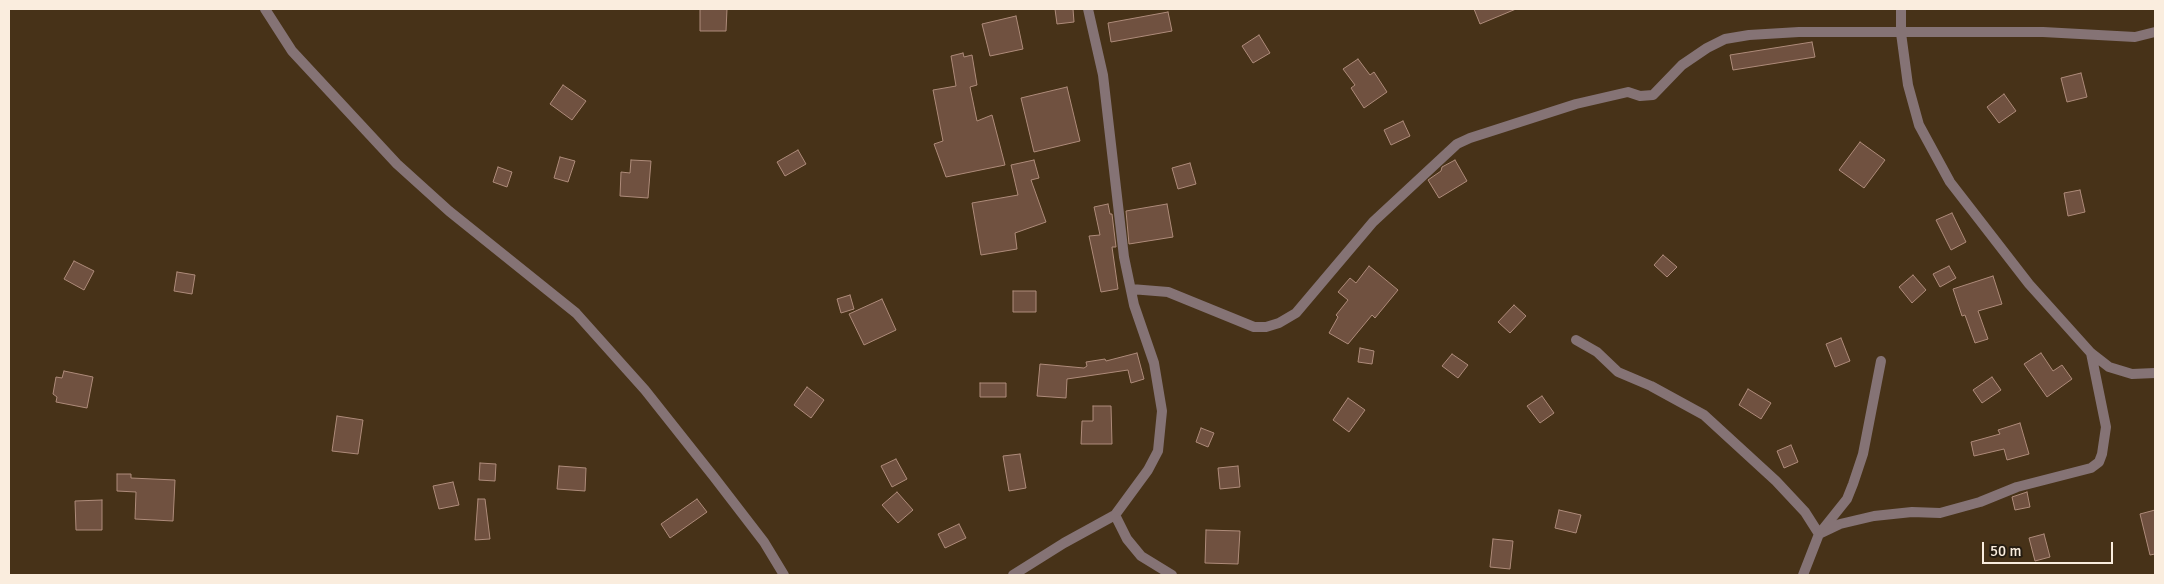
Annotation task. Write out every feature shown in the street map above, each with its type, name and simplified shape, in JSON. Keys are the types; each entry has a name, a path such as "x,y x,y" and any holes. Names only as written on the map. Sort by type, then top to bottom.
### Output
{"street":[{"path":"265,9 292,51 397,164 449,211 576,313 645,390 764,542 784,575"},
{"path":"1013,575 1115,514 1148,470 1158,451 1162,411 1154,363 1134,305 1124,257 1103,75 1088,9"},
{"path":"1901,9 1901,33 1908,85 1919,125 1950,182 2029,284 2091,353 2109,368 2132,374 2155,373"},
{"path":"1131,289 1168,292 1254,327 1266,328 1278,323 1296,313 1373,222 1457,144 1470,138 1576,104 1628,92 1640,96 1653,95 1682,66 1707,48 1726,39 1749,35 1799,32 2043,32 2135,37 2155,32"},
{"path":"1576,340 1597,352 1618,372 1651,386 1704,415 1794,500 1805,512 1819,534"},
{"path":"1819,534 1840,524 1874,516 1912,512 1940,513 1980,502 2017,487 2091,468 2099,462 2102,454 2106,427 2091,353"},
{"path":"1803,575 1819,534 1846,500 1864,454 1881,361"},
{"path":"1115,514 1127,539 1140,556 1172,575"}],"building":[{"path":"700,9 727,9 726,31 700,31"},
{"path":"1055,9 1073,9 1074,22 1057,24"},
{"path":"1474,9 1516,9 1480,24"},
{"path":"1168,12 1172,31 1111,42 1108,23"},
{"path":"1016,16 1023,49 990,56 982,24"},
{"path":"1259,35 1270,53 1253,63 1242,46"},
{"path":"1812,42 1815,57 1733,70 1730,55"},
{"path":"963,53 964,57 972,55 977,85 970,87 977,121 992,115 1005,165 946,177 934,144 943,141 933,90 956,86 951,56"},
{"path":"1358,59 1370,75 1374,72 1387,92 1364,108 1351,88 1355,85 1343,69"},
{"path":"2081,73 2087,97 2067,102 2061,78"},
{"path":"563,85 586,101 572,120 550,104"},
{"path":"1067,87 1080,141 1034,152 1021,98"},
{"path":"2004,94 2016,111 1999,123 1987,107"},
{"path":"1403,121 1410,136 1391,145 1384,130"},
{"path":"1860,142 1885,160 1864,188 1839,170"},
{"path":"798,150 806,164 785,176 777,162"},
{"path":"560,157 575,161 568,182 554,178"},
{"path":"631,160 651,161 648,198 620,196 621,172 630,173"},
{"path":"1034,160 1039,178 1031,180 1046,222 1015,233 1017,249 981,255 972,203 1018,195 1011,165"},
{"path":"1455,160 1467,181 1439,198 1428,180 1441,171 1442,167"},
{"path":"1190,163 1196,184 1178,189 1172,168"},
{"path":"498,167 512,172 507,187 493,182"},
{"path":"2080,190 2085,212 2068,216 2064,193"},
{"path":"1108,204 1110,214 1112,214 1116,247 1112,247 1118,289 1101,292 1089,236 1100,235 1094,207"},
{"path":"1167,204 1173,237 1129,244 1126,211"},
{"path":"1952,213 1966,242 1951,250 1936,220"},
{"path":"1663,255 1677,267 1667,277 1654,265"},
{"path":"74,261 94,271 84,290 64,279"},
{"path":"1369,266 1398,290 1375,318 1372,315 1348,344 1329,333 1338,317 1336,315 1348,300 1338,292 1350,278 1356,283"},
{"path":"1949,266 1956,278 1940,287 1933,274"},
{"path":"177,272 195,275 192,294 174,291"},
{"path":"1913,275 1926,290 1912,303 1899,287"},
{"path":"1993,276 2002,304 1978,311 1988,339 1975,343 1965,315 1962,316 1953,289"},
{"path":"1013,291 1036,291 1036,312 1013,312"},
{"path":"850,295 854,309 841,313 837,299"},
{"path":"882,299 896,330 864,345 849,314"},
{"path":"1514,305 1526,316 1510,333 1498,322"},
{"path":"1841,338 1850,361 1835,367 1826,344"},
{"path":"1360,348 1374,351 1372,364 1358,362"},
{"path":"1137,353 1144,379 1131,383 1128,370 1067,379 1066,398 1037,396 1040,364 1084,368 1087,366 1086,362 1105,359 1106,361"},
{"path":"2041,353 2053,371 2062,365 2072,379 2047,397 2024,364"},
{"path":"1452,354 1468,365 1458,378 1442,366"},
{"path":"64,371 93,377 87,408 56,402 57,397 53,394 56,377 62,378"},
{"path":"1992,377 2001,390 1982,403 1973,390"},
{"path":"980,383 1006,383 1006,397 980,397"},
{"path":"807,387 824,400 811,418 794,405"},
{"path":"1748,389 1771,403 1761,419 1739,405"},
{"path":"1542,396 1554,413 1540,423 1527,406"},
{"path":"1348,398 1365,410 1349,432 1333,420"},
{"path":"1093,406 1111,406 1112,444 1081,444 1082,421 1093,421"},
{"path":"337,416 363,420 358,454 332,451"},
{"path":"2020,423 2029,454 2007,460 2004,449 1974,456 1971,442 2000,434 1998,430"},
{"path":"1201,428 1214,433 1208,447 1196,442"},
{"path":"1791,445 1798,462 1784,468 1777,451"},
{"path":"1020,454 1026,488 1009,491 1003,456"},
{"path":"896,459 907,479 892,487 881,466"},
{"path":"480,463 496,464 495,481 479,480"},
{"path":"559,466 586,468 585,491 557,489"},
{"path":"1238,466 1240,487 1220,489 1218,468"},
{"path":"117,474 131,474 131,478 175,480 173,521 135,519 136,492 117,491"},
{"path":"453,482 459,505 439,509 433,486"},
{"path":"897,492 913,510 898,523 882,505"},
{"path":"2027,492 2030,507 2015,510 2012,497"},
{"path":"478,499 485,499 490,539 475,540"},
{"path":"697,499 707,512 670,538 661,524"},
{"path":"102,500 102,530 76,530 75,501"},
{"path":"1559,510 1581,515 1576,533 1555,528"},
{"path":"2155,510 2155,554 2150,555 2140,514"},
{"path":"959,524 966,538 945,548 938,534"},
{"path":"1206,530 1240,531 1238,564 1205,563"},
{"path":"2044,534 2050,557 2035,561 2029,538"},
{"path":"1493,539 1513,541 1510,569 1490,567"}]}
